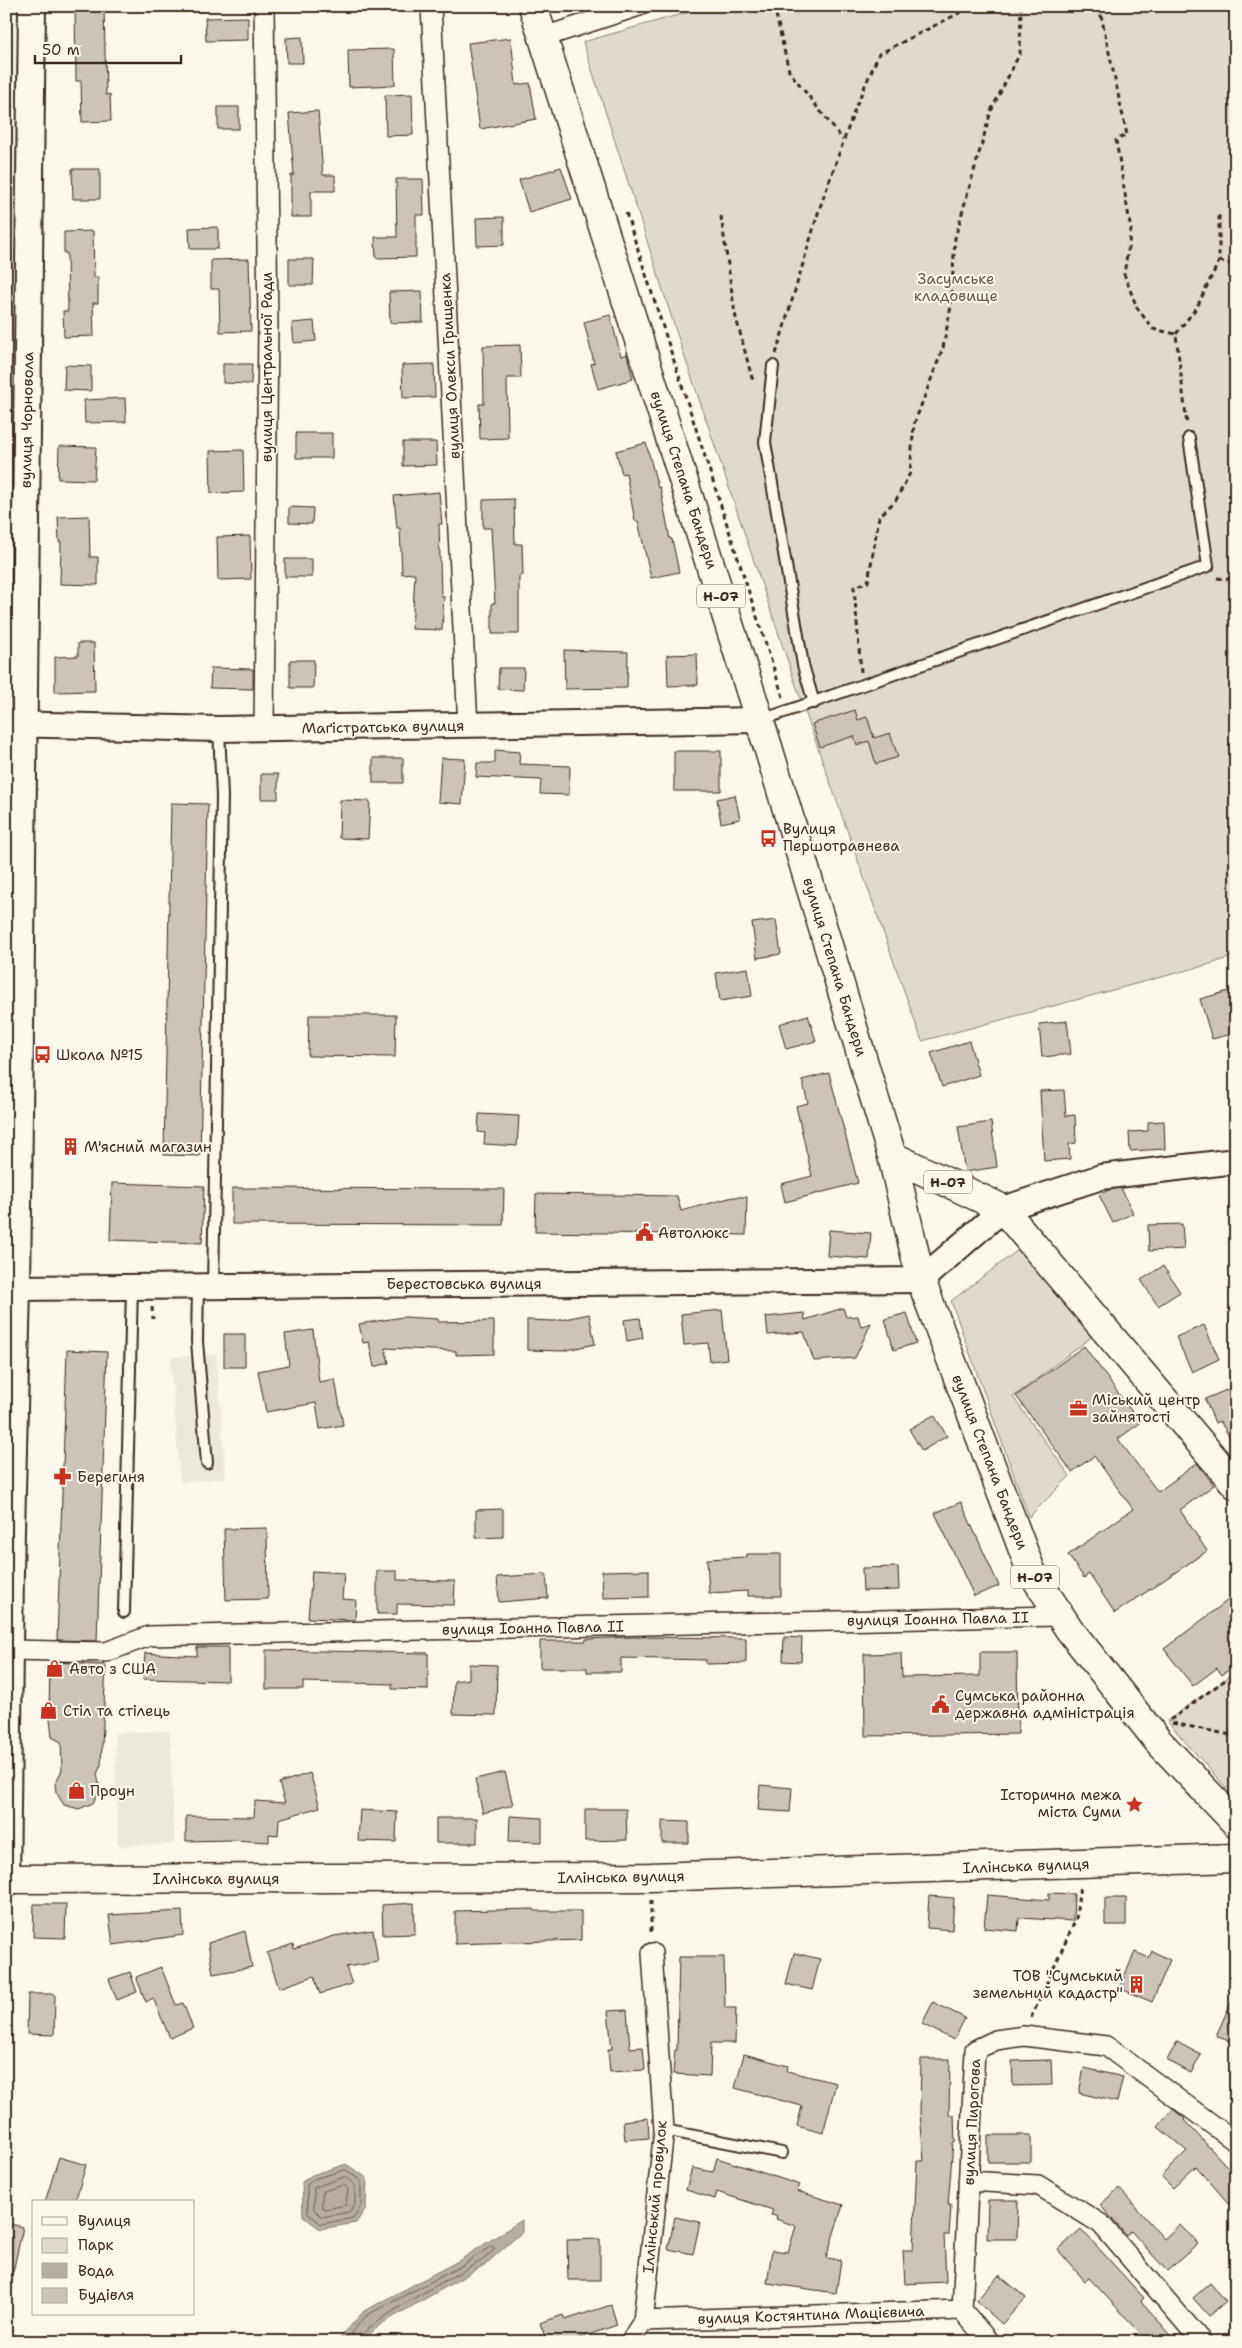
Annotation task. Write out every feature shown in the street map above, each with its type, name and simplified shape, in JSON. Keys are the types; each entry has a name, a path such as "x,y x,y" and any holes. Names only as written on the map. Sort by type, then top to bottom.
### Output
{"main road":[{"name":"вулиця Чорновола","path":"6,1884 15,725 32,6"},
{"name":"вулиця Степана Бандери","path":"533,6 760,720 892,1156 921,1280 1031,1571 1060,1616 1158,1741 1236,1823"},
{"name":"Н-07","path":"892,1156 1003,1209 1236,1485"},
{"name":"Іллінська вулиця","path":"7,1879 650,1877 1236,1858"}],"street":[{"name":"вулиця Центральної Ради","path":"264,6 268,323 264,729"},
{"name":"вулиця Олекси Грищенка","path":"431,6 468,726"},
{"path":"544,37 639,6"},
{"name":"Маґістратська вулиця","path":"15,725 264,729 760,720"},
{"path":"921,1280 1003,1209 1101,1177 1236,1161"},
{"name":"Берестовська вулиця","path":"11,1288 921,1280"},
{"name":"вулиця Іоанна Павла II","path":"9,1650 57,1653 106,1652 149,1636 1060,1616"},
{"name":"Іллінський провулок","path":"643,2321 664,2130 652,1953"},
{"name":"вулиця Пирогова","path":"962,2310 975,2050 996,2040 1024,2036 1106,2046 1236,2142"},
{"path":"968,2181 1038,2184 1101,2224 1202,2342"},
{"path":"962,2310 989,2342"},
{"name":"вулиця Костянтина Мацієвича","path":"643,2321 962,2310"},
{"path":"630,2342 643,2321"}],"lane":[{"path":"772,366 765,442 803,665 814,702"},
{"path":"760,720 788,712 1208,566 1189,438"},
{"path":"207,1463 197,1341 206,1286 222,796 219,729"},
{"path":"124,1612 132,1287"},
{"path":"664,2130 782,2153"}],"path":[{"path":"774,6 789,71 844,141"},
{"path":"772,366 820,210 856,106 880,54 973,6"},
{"path":"862,685 854,587 868,582 879,517 896,500 910,473 914,424 943,348 951,306 955,238 991,112 1020,53 1021,6"},
{"path":"1099,6 1127,135 1116,140 1131,230 1124,274 1137,308 1153,329 1176,334"},
{"path":"624,210 788,712"},
{"path":"1189,438 1176,334 1197,307 1219,261 1219,215"},
{"path":"722,216 735,314 752,378 770,388"},
{"path":"1219,261 1236,265"},
{"path":"1236,1672 1167,1722 1236,1736"},
{"path":"1024,2036 1038,1999 1076,1919 1081,1864"},
{"path":"650,1895 651,1934"}],"shaded area":[{"path":"216,1354 226,1478 180,1482 170,1357"},
{"path":"170,1731 174,1844 118,1846 115,1733"}],"green space":[{"name":"Засумське кладовище","path":"710,6 1236,6 1236,955 1214,963 922,1041 803,706 677,334 583,42"},
{"path":"1018,1250 1094,1335 1013,1397 1070,1476 1029,1517 951,1301"},
{"path":"1236,1672 1236,1799 1167,1721"}],"water":[{"path":"346,2164 367,2178 366,2208 356,2223 320,2229 303,2216 302,2182 312,2175"},
{"path":"522,2220 522,2232 486,2264 381,2324 361,2342 336,2342 364,2311 460,2260"}],"building":[{"path":"75,7 104,7 106,95 110,94 111,121 82,122 81,81 76,81"},
{"path":"248,17 248,40 206,41 205,18"},
{"path":"302,37 303,63 287,63 286,38"},
{"path":"511,38 516,85 530,83 536,119 480,129 468,43"},
{"path":"394,49 395,85 349,87 348,50"},
{"path":"412,94 413,135 386,136 385,95"},
{"path":"218,107 239,107 239,129 218,129"},
{"path":"318,111 323,175 335,175 335,191 311,191 311,217 291,217 291,175 294,175 289,113"},
{"path":"561,167 572,199 529,212 519,180"},
{"path":"72,169 100,169 100,199 73,199"},
{"path":"396,179 423,179 424,215 416,215 416,257 376,258 375,237 397,237"},
{"path":"504,217 504,245 477,246 476,218"},
{"path":"218,227 218,249 190,249 189,228"},
{"path":"93,231 94,277 98,277 98,303 93,303 94,336 64,337 63,311 68,311 67,253 64,253 64,232"},
{"path":"249,259 251,331 220,332 219,289 211,289 211,260"},
{"path":"289,259 314,259 313,285 289,285"},
{"path":"422,291 423,322 390,323 389,292"},
{"path":"610,315 621,356 627,354 633,379 598,389 591,364 594,363 584,322"},
{"path":"314,321 316,341 294,343 292,323"},
{"path":"520,345 521,378 507,378 508,438 480,439 479,404 484,404 483,346"},
{"path":"223,364 252,364 251,384 223,383"},
{"path":"434,364 435,397 403,398 402,365"},
{"path":"65,365 91,366 91,391 64,390"},
{"path":"125,398 126,422 85,423 84,400"},
{"path":"296,433 332,433 332,458 296,458"},
{"path":"403,442 436,442 437,465 403,466"},
{"path":"646,443 658,488 660,487 670,539 672,539 679,572 651,578 638,521 635,521 626,473 622,474 616,451"},
{"path":"59,446 96,447 94,480 58,479"},
{"path":"243,450 244,492 211,493 210,451"},
{"path":"439,492 442,524 439,524 441,596 444,596 442,630 412,629 415,573 402,574 400,528 397,528 394,496"},
{"path":"514,499 515,544 522,544 523,575 519,576 519,634 492,634 492,603 495,603 491,528 483,528 483,500"},
{"path":"289,507 313,508 312,524 289,523"},
{"path":"89,516 90,557 98,557 98,585 60,584 61,542 59,542 58,517"},
{"path":"250,536 251,579 218,580 217,537"},
{"path":"285,559 312,559 312,577 285,577"},
{"path":"78,643 94,643 95,691 55,692 55,657 78,656"},
{"path":"564,650 628,652 627,688 565,689"},
{"path":"697,654 698,685 668,686 667,655"},
{"path":"290,660 314,660 313,688 290,688"},
{"path":"211,668 253,669 253,689 210,688"},
{"path":"499,668 524,668 523,690 498,689"},
{"path":"855,710 858,720 867,717 874,738 890,733 898,757 876,764 869,741 857,745 854,736 820,747 812,724"},
{"path":"495,750 520,752 519,764 570,766 569,795 540,794 541,780 476,777 477,763 495,763"},
{"path":"674,751 721,751 721,791 674,791"},
{"path":"373,758 403,758 403,783 373,783"},
{"path":"441,758 465,759 462,804 438,802"},
{"path":"261,774 278,774 278,799 261,799"},
{"path":"735,795 740,819 721,823 717,799"},
{"path":"340,800 370,801 368,839 339,838"},
{"path":"171,803 208,804 200,1156 164,1155"},
{"path":"776,920 781,954 757,958 752,923"},
{"path":"748,968 752,996 720,1001 716,973"},
{"path":"1236,989 1236,1033 1212,1039 1200,999"},
{"path":"309,1015 396,1015 395,1057 308,1056"},
{"path":"808,1015 816,1041 786,1049 779,1024"},
{"path":"1067,1021 1071,1054 1042,1057 1039,1024"},
{"path":"969,1041 979,1075 942,1087 931,1053"},
{"path":"829,1073 858,1183 785,1202 781,1184 812,1176 796,1106 808,1103 802,1080"},
{"path":"1064,1090 1066,1116 1075,1115 1076,1143 1069,1144 1070,1159 1044,1161 1040,1091"},
{"path":"479,1114 519,1116 517,1146 484,1144 485,1133 478,1132"},
{"path":"1164,1121 1165,1149 1130,1151 1129,1132 1148,1131 1148,1122"},
{"path":"991,1122 997,1167 965,1172 958,1127"},
{"path":"112,1183 204,1186 202,1243 110,1240"},
{"path":"232,1188 504,1189 503,1225 232,1224"},
{"path":"1121,1188 1133,1213 1113,1223 1099,1195 1108,1190"},
{"path":"536,1194 677,1196 681,1211 733,1197 747,1197 746,1235 535,1232"},
{"path":"1182,1224 1184,1249 1149,1251 1148,1225"},
{"path":"829,1230 871,1233 869,1259 827,1256"},
{"path":"1163,1266 1180,1292 1158,1306 1141,1280"},
{"path":"843,1308 846,1317 858,1316 861,1327 871,1323 855,1358 814,1361 804,1332 768,1335 766,1317 804,1313 805,1320"},
{"path":"722,1310 727,1359 710,1361 708,1343 684,1345 681,1314"},
{"path":"907,1313 916,1343 894,1350 885,1319"},
{"path":"589,1314 595,1344 562,1351 527,1350 527,1320 555,1321"},
{"path":"403,1317 438,1319 438,1322 494,1321 494,1354 456,1355 456,1351 385,1348 389,1363 374,1367 369,1342 363,1343 359,1324"},
{"path":"640,1318 643,1338 627,1341 624,1320"},
{"path":"1204,1325 1219,1359 1192,1372 1176,1337"},
{"path":"313,1330 319,1382 335,1379 343,1425 320,1429 316,1403 266,1412 258,1371 289,1365 285,1334"},
{"path":"224,1334 245,1334 245,1367 224,1367"},
{"path":"1084,1346 1140,1423 1118,1439 1158,1492 1197,1463 1214,1485 1180,1510 1207,1551 1115,1613 1089,1574 1084,1578 1068,1555 1133,1509 1094,1456 1072,1472 1016,1396"},
{"path":"67,1350 107,1352 97,1641 57,1640"},
{"path":"1236,1386 1236,1448 1220,1421 1215,1423 1205,1399"},
{"path":"934,1415 947,1436 922,1451 909,1429"},
{"path":"961,1502 999,1586 974,1596 935,1513"},
{"path":"503,1509 503,1537 476,1538 476,1510"},
{"path":"267,1528 268,1599 226,1600 224,1529"},
{"path":"747,1554 781,1554 781,1596 748,1596 748,1591 709,1593 707,1559 747,1557"},
{"path":"898,1567 899,1590 863,1591 862,1568"},
{"path":"649,1570 649,1597 603,1598 602,1571"},
{"path":"312,1571 344,1573 342,1599 356,1600 355,1620 308,1618"},
{"path":"377,1571 397,1571 397,1580 455,1581 454,1605 397,1604 397,1614 377,1614"},
{"path":"546,1574 548,1598 499,1602 497,1577"},
{"path":"1236,1594 1236,1664 1222,1675 1217,1668 1193,1686 1164,1649"},
{"path":"631,1637 746,1638 746,1663 706,1664 706,1660 621,1658 621,1672 587,1672 587,1668 540,1668 540,1641 586,1641 586,1639"},
{"path":"784,1637 802,1638 801,1662 783,1661"},
{"path":"197,1647 228,1647 228,1681 143,1679 145,1653 197,1656"},
{"path":"266,1650 428,1653 428,1690 392,1689 392,1684 303,1682 303,1689 266,1689"},
{"name":"Сумська районна державна адміністрація","path":"980,1652 1017,1652 1018,1734 865,1736 864,1654 901,1653 902,1677 980,1676"},
{"path":"56,1662 106,1665 101,1765 97,1774 100,1789 93,1803 79,1809 64,1805 56,1792 55,1784 62,1770 61,1742 52,1737 49,1711 50,1664 56,1664"},
{"path":"469,1664 497,1665 496,1715 453,1714 454,1681 469,1679"},
{"path":"505,1772 513,1805 483,1813 475,1779"},
{"path":"310,1773 320,1807 279,1819 278,1835 269,1834 269,1842 232,1840 186,1841 186,1816 254,1817 255,1801 285,1803 279,1783"},
{"path":"760,1785 792,1788 790,1812 758,1810"},
{"path":"585,1809 626,1809 627,1840 585,1841"},
{"path":"360,1810 397,1812 396,1842 358,1841"},
{"path":"510,1816 542,1818 542,1842 509,1841"},
{"path":"436,1818 477,1818 477,1843 436,1843"},
{"path":"662,1821 689,1822 689,1843 662,1843"},
{"path":"1049,1893 1074,1894 1073,1921 1019,1918 1018,1931 984,1928 987,1895 1049,1900"},
{"path":"929,1896 954,1898 952,1930 927,1928"},
{"path":"1105,1898 1126,1898 1126,1925 1105,1925"},
{"path":"414,1903 415,1934 383,1935 382,1905"},
{"path":"34,1904 66,1904 65,1938 33,1937"},
{"path":"534,1909 534,1911 581,1911 581,1940 455,1944 455,1911"},
{"path":"182,1911 183,1935 113,1945 109,1915"},
{"path":"373,1930 378,1962 346,1967 352,1984 320,1994 314,1976 279,1988 267,1953 293,1944 294,1949 334,1936"},
{"path":"245,1931 252,1967 213,1974 208,1943"},
{"name":"ТОВ \"Сумський земельний кадастр\"","path":"1152,1951 1170,1960 1152,2002 1119,1988 1135,1952 1149,1958"},
{"path":"794,1953 820,1959 812,1990 786,1984"},
{"path":"679,1957 724,1957 725,2008 736,2008 735,2043 711,2043 710,2076 673,2074 675,2050 677,2050"},
{"path":"161,1967 176,2005 183,2003 193,2028 170,2038 153,1998 146,2002 136,1977"},
{"path":"130,1972 137,1992 117,2000 109,1979"},
{"path":"1236,1991 1236,2044 1216,2036"},
{"path":"28,1994 55,1994 54,2035 27,2034"},
{"path":"933,2002 965,2018 954,2040 922,2024"},
{"path":"627,2010 630,2048 643,2047 645,2070 610,2072 608,2049 612,2049 608,2011"},
{"path":"1177,2042 1201,2055 1191,2073 1167,2060"},
{"path":"744,2054 788,2066 787,2071 836,2083 823,2133 797,2126 802,2106 735,2088"},
{"path":"921,2059 950,2059 949,2115 954,2115 955,2143 953,2143 948,2205 951,2205 949,2235 944,2235 946,2282 905,2284 903,2250 913,2250 917,2161 924,2161 920,2113"},
{"path":"1051,2060 1052,2085 1013,2086 1012,2061"},
{"path":"1084,2068 1123,2077 1117,2102 1079,2093"},
{"path":"1173,2109 1185,2119 1236,2176 1236,2212 1196,2166 1173,2188 1161,2176 1187,2151 1158,2127"},
{"path":"648,2118 649,2138 625,2140 623,2121"},
{"path":"988,2135 1031,2135 1031,2162 988,2162"},
{"path":"59,2157 86,2165 76,2200 46,2200"},
{"path":"717,2158 800,2185 797,2191 843,2205 826,2258 841,2260 836,2293 767,2283 772,2250 788,2252 796,2226 776,2219 777,2216 771,2215 773,2210 717,2192 715,2199 686,2190 692,2168 713,2172"},
{"path":"1119,2188 1164,2239 1180,2224 1198,2244 1167,2271 1131,2231 1126,2235 1100,2205"},
{"path":"988,2200 1018,2200 1017,2239 987,2239"},
{"path":"675,2217 700,2222 693,2254 668,2249"},
{"path":"6,2223 23,2227 13,2272 6,2271"},
{"path":"1081,2229 1144,2298 1141,2301 1177,2342 1149,2342 1089,2278 1085,2281 1058,2250"},
{"path":"600,2239 600,2280 568,2280 567,2240"},
{"path":"999,2275 1026,2298 1002,2324 976,2301"},
{"path":"1210,2283 1226,2301 1209,2316 1193,2298"},
{"path":"611,2305 617,2325 568,2342 547,2342 540,2323 563,2315 565,2320"}],"place":[{"name":"Вулиця Першотравнева","path":"769,838"},
{"name":"Школа №15","path":"42,1055"},
{"name":"М'ясний магазин","path":"70,1147"},
{"name":"Автолюкс","path":"644,1233"},
{"name":"Міський центр зайнятості","path":"1078,1409"},
{"name":"Берегиня","path":"63,1477"},
{"name":"Авто з США","path":"55,1669"},
{"name":"Сумська районна державна адміністрація","path":"941,1705"},
{"name":"Стіл та стілець","path":"49,1711"},
{"name":"Проун","path":"76,1791"},
{"name":"Історична межа міста Суми","path":"1135,1804"},
{"name":"ТОВ \"Сумський земельний кадастр\"","path":"1137,1985"}]}
